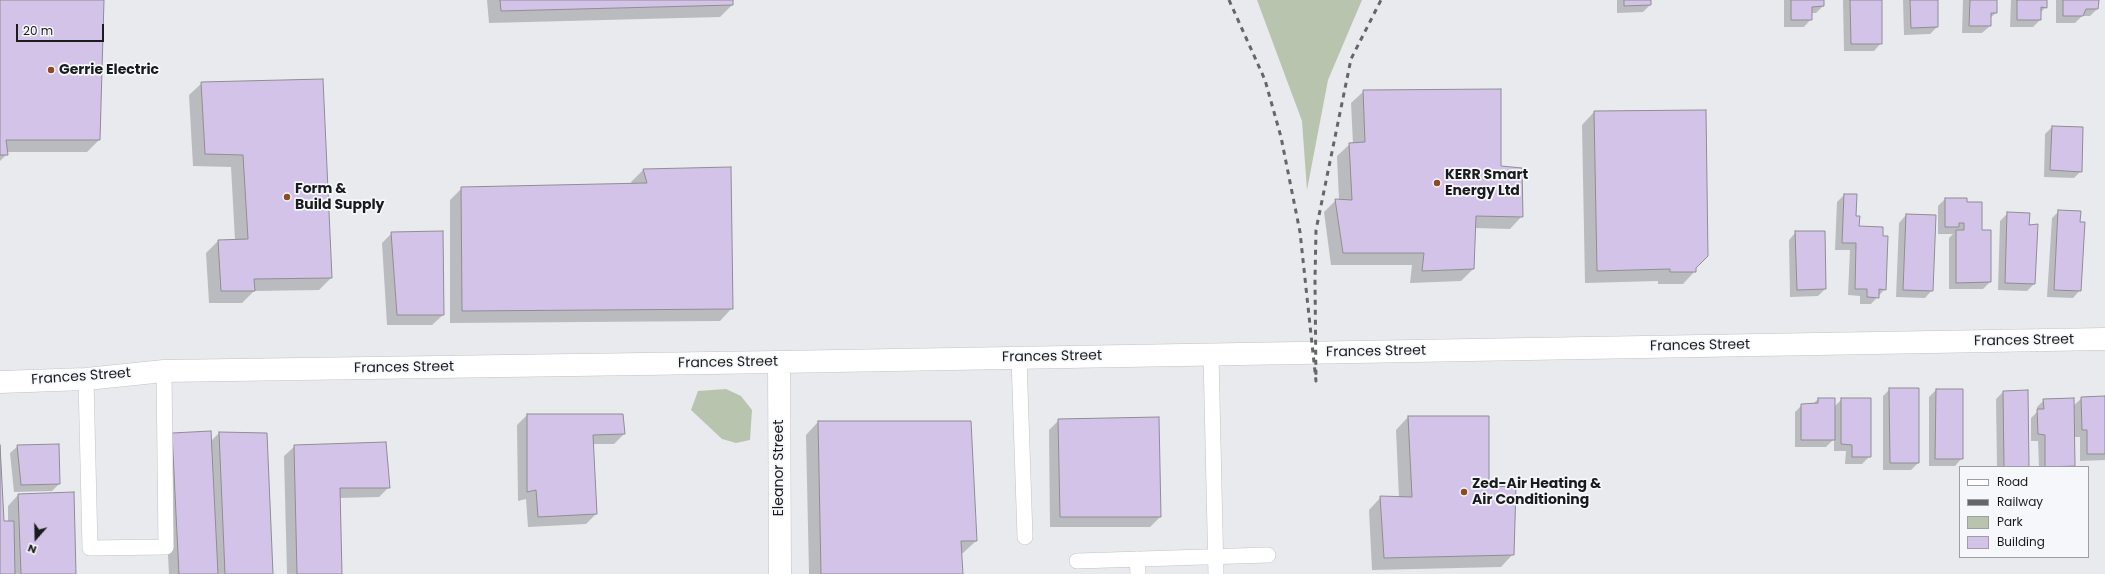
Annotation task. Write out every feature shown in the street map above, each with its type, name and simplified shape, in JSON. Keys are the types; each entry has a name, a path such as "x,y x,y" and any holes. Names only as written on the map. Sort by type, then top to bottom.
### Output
{"street":[{"name":"Frances Street","path":"0,382 86,379 164,371 1211,355 2105,339"},
{"name":"Eleanor Street","path":"779,362 780,574"}],"lane":[{"path":"1211,355 1216,574"},
{"path":"1019,358 1025,537"},
{"path":"86,379 90,548 166,547 164,371"},
{"path":"1077,561 1268,555"},
{"path":"1137,559 1138,574"}],"green space":[{"path":"1257,0 1362,0 1328,80 1307,190 1302,121"},
{"path":"726,389 741,396 752,410 750,440 736,443 722,439 691,410 698,391"}],"building":[{"name":"Gerrie Electric","path":"0,0 104,0 100,140 6,140 8,155 0,155"},
{"path":"500,0 733,0 733,5 501,11"},
{"path":"1624,0 1651,0 1651,5 1624,6"},
{"path":"1791,0 1824,0 1824,6 1812,7 1812,20 1791,20"},
{"path":"1850,0 1882,0 1882,44 1851,44"},
{"path":"1910,0 1938,0 1938,27 1911,28"},
{"path":"1970,0 1997,0 1997,13 1991,13 1991,26 1969,26"},
{"path":"2017,0 2047,0 2047,8 2041,7 2041,20 2017,20"},
{"path":"2063,0 2099,0 2098,9 2086,9 2083,16 2063,16"},
{"name":"Form & Build Supply","path":"323,79 332,278 254,279 255,291 221,291 218,240 248,239 243,155 205,154 201,82"},
{"name":"KERR Smart Energy Ltd","path":"1501,89 1501,166 1522,168 1523,217 1476,216 1474,269 1422,271 1424,253 1343,253 1335,199 1352,200 1349,143 1365,142 1363,90"},
{"path":"1706,110 1708,256 1696,268 1696,272 1670,272 1670,269 1597,271 1594,111"},
{"path":"2052,126 2083,127 2082,172 2050,170"},
{"path":"731,167 733,309 462,311 461,187 647,183 643,169"},
{"path":"1844,194 1857,194 1856,216 1860,216 1859,226 1883,227 1883,236 1888,236 1886,290 1879,289 1879,298 1867,297 1867,289 1855,289 1856,243 1842,243"},
{"path":"1945,198 1967,198 1967,202 1982,202 1982,230 1991,230 1991,282 1956,283 1956,230 1964,230 1964,223 1959,223 1959,227 1945,227"},
{"path":"2058,210 2081,211 2080,222 2085,222 2081,291 2054,290"},
{"path":"2007,212 2030,213 2029,225 2038,224 2035,284 2005,283"},
{"path":"1906,214 1936,215 1933,291 1903,290"},
{"path":"443,231 444,315 397,315 391,232"},
{"path":"1795,231 1825,231 1826,289 1797,290"},
{"path":"1889,388 1919,388 1919,463 1890,463"},
{"path":"1936,389 1963,389 1963,459 1935,459"},
{"path":"2028,390 2029,466 2004,466 2003,391"},
{"path":"2105,396 2105,454 2087,454 2087,430 2082,430 2081,397"},
{"path":"1818,398 1835,398 1835,440 1801,440 1801,404 1818,403"},
{"path":"1841,398 1871,398 1871,457 1852,457 1852,445 1841,444"},
{"path":"2074,398 2075,466 2045,466 2045,435 2038,434 2037,409 2044,409 2043,399"},
{"path":"527,414 623,414 625,434 593,435 597,514 538,517 536,490 527,492"},
{"name":"Zed-Air Heating & Air Conditioning","path":"1408,416 1489,416 1489,487 1516,486 1514,555 1384,558 1380,496 1412,497"},
{"path":"1159,417 1161,517 1060,517 1058,419"},
{"path":"818,421 971,421 977,541 961,541 963,574 821,574"},
{"path":"211,431 218,574 179,574 172,433"},
{"path":"219,432 267,433 273,574 225,574"},
{"path":"386,442 390,488 340,488 342,574 297,574 294,445"},
{"path":"59,444 60,484 21,485 17,445"},
{"path":"0,445 4,521 14,521 15,574 0,574"},
{"path":"74,492 76,574 21,574 18,494"}],"railway":[{"path":"1229,0 1265,80 1281,137 1300,232 1316,381 1316,230 1351,59 1381,0"}],"place":[{"name":"Gerrie Electric","path":"51,70"},
{"name":"KERR Smart Energy Ltd","path":"1437,183"},
{"name":"Form & Build Supply","path":"287,197"},
{"name":"Zed-Air Heating & Air Conditioning","path":"1464,492"}]}
